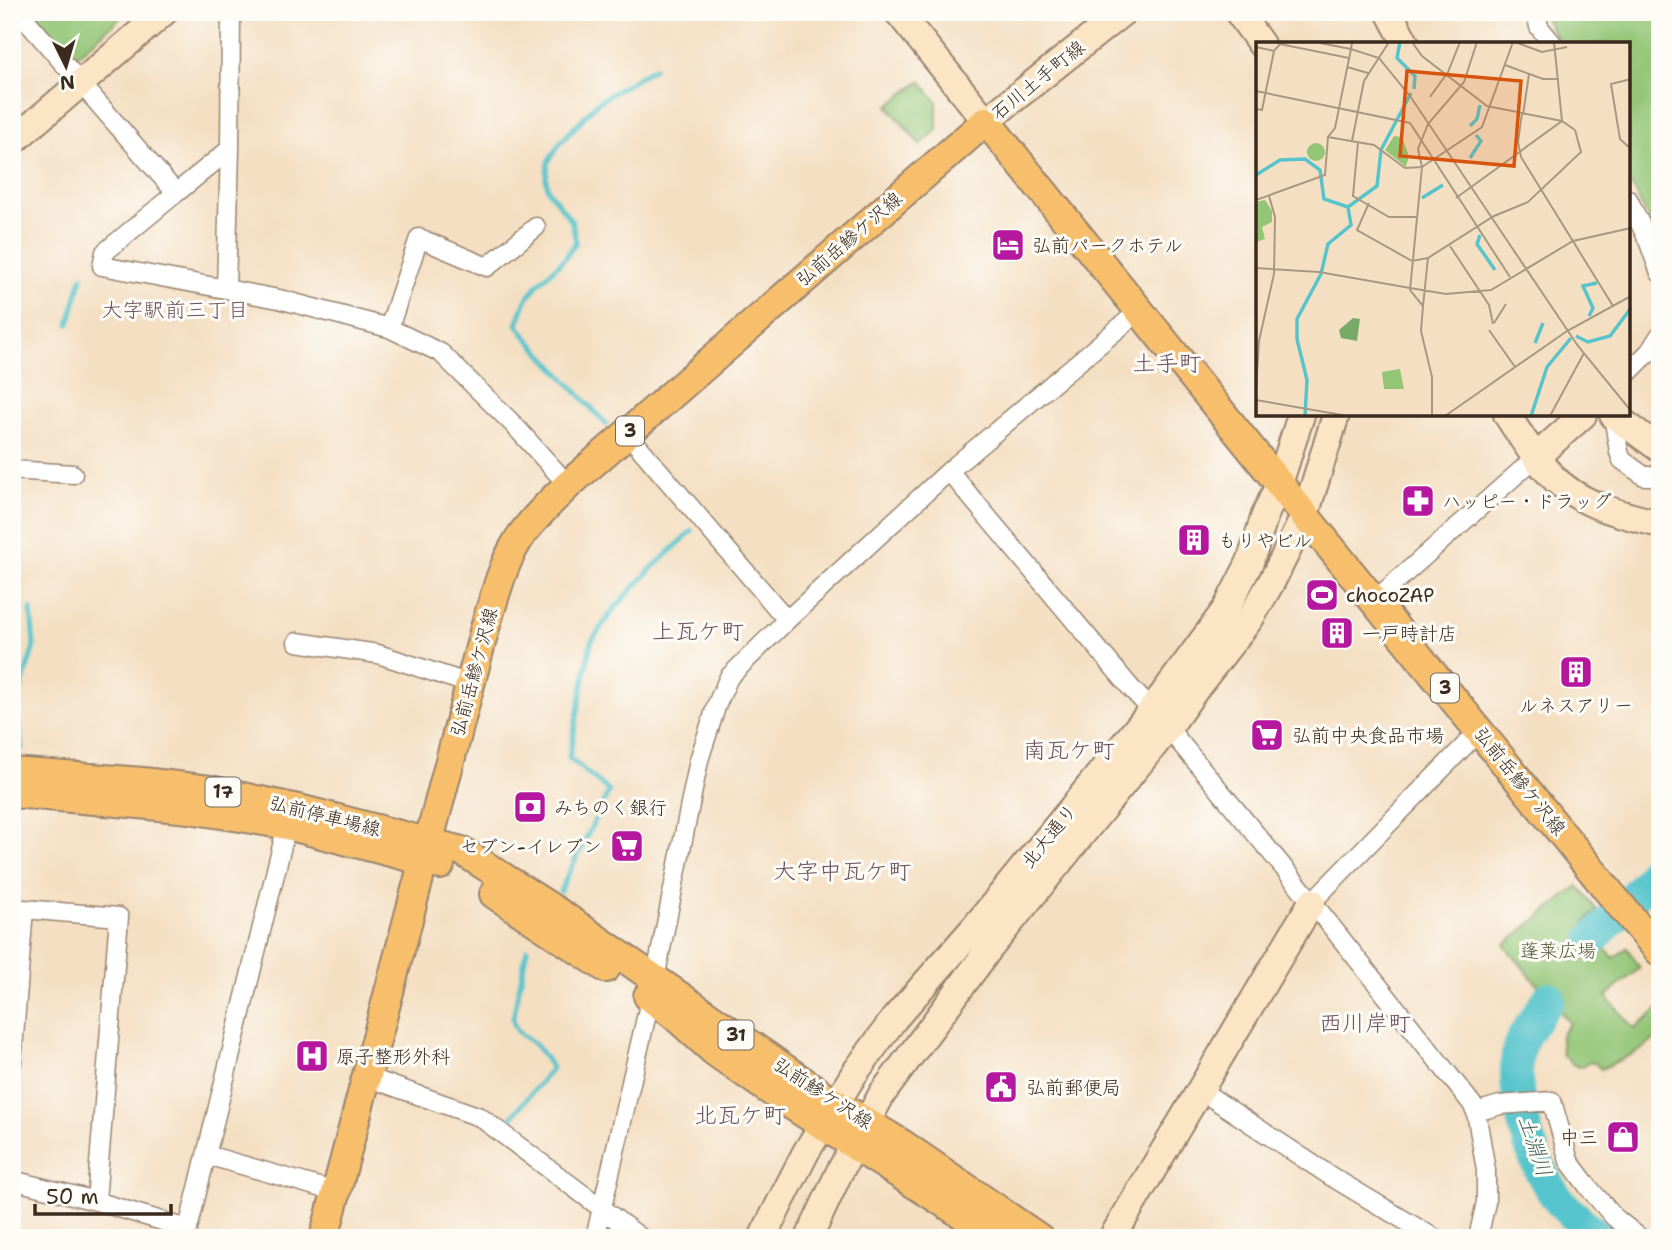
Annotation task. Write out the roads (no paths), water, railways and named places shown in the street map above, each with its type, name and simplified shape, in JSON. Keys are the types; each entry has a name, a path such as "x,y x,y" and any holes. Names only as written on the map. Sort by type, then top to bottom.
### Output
{"main road":[{"name":"弘前岳鰺ケ沢線","path":"324,1238 485,628 508,559 522,534 568,485 986,121 1651,942"},
{"name":"弘前停車場線","path":"12,772 210,790 303,810 426,851"},
{"name":"弘前停車場線","path":"12,793 189,809 426,851"},
{"name":"弘前鰺ケ沢線","path":"426,851 462,851 559,913 653,988 829,1114 1040,1238"},
{"name":"弘前鰺ケ沢線","path":"860,1133 999,1238"}],"street":[{"path":"19,12 176,193"},
{"path":"12,142 164,12"},
{"path":"226,289 231,12"},
{"path":"898,12 986,121"},
{"name":"石川土手町線","path":"986,121 1123,12"},
{"path":"1238,12 1260,42"},
{"path":"1382,12 1387,42"},
{"path":"1389,12 1405,42"},
{"path":"1536,12 1539,27 1551,42"},
{"path":"230,149 105,252 102,267 279,299 389,328 441,353 513,424 568,485"},
{"path":"1630,203 1660,273"},
{"path":"389,328 419,238 487,267 536,227"},
{"path":"595,1238 653,988 699,760 717,704 729,677 949,471 1139,311"},
{"path":"1630,371 1650,351 1660,335"},
{"name":"北大通り","path":"809,1238 839,1173 882,1094 1160,719 1227,609 1250,562 1301,416"},
{"name":"北大通り","path":"762,1238 806,1152 854,1074 894,1019 1160,719 1197,687 1250,620 1305,515 1336,416"},
{"path":"1508,416 1553,478 1572,492 1599,506 1660,524"},
{"path":"1374,601 1582,416"},
{"path":"1613,416 1622,460 1644,476 1654,476 1660,472"},
{"path":"1614,416 1660,449"},
{"path":"627,433 787,620"},
{"path":"12,470 73,474"},
{"path":"949,471 1312,902 1472,1104 1476,1112 1486,1170 1486,1202 1478,1238"},
{"path":"297,642 378,654 470,684"},
{"path":"1112,1238 1312,902 1479,731"},
{"path":"12,1180 96,1202 187,1234 287,825"},
{"path":"12,1062 24,909 118,917 96,1202"},
{"path":"367,1077 480,1117 640,1238"},
{"path":"1200,1090 1332,1177 1434,1238"},
{"path":"1476,1112 1500,1105 1552,1101 1569,1161 1614,1217 1640,1238"},
{"path":"207,1155 336,1192"}],"waterway":[{"path":"606,424 517,324 526,300 537,285 565,258 576,242 572,222 548,190 548,162 560,143 598,102 654,68"},
{"path":"69,324 82,277"},
{"path":"560,891 609,791 569,758 591,642 613,610 652,568 692,531"},
{"path":"22,749 16,705 34,646 31,609"},
{"name":"土淵川","path":"1594,938 1647,882 1660,862"},
{"path":"506,1124 552,1068 538,1048 519,1032 514,1024 527,949"},
{"name":"土淵川","path":"1549,998 1520,1044 1517,1078 1523,1119 1535,1158 1551,1189 1567,1210 1601,1238"}],"place":[{"name":"弘前パークホテル","path":"1008,245"},
{"name":"ハッピー・ドラッグ","path":"1418,501"},
{"name":"もりやビル","path":"1194,540"},
{"name":"chocoZAP","path":"1322,595"},
{"name":"一戸時計店","path":"1337,633"},
{"name":"ルネスアリー","path":"1576,672"},
{"name":"弘前中央食品市場","path":"1267,735"},
{"name":"みちのく銀行","path":"530,807"},
{"name":"セブン-イレブン","path":"627,846"},
{"name":"原子整形外科","path":"312,1056"},
{"name":"弘前郵便局","path":"1001,1087"},
{"name":"中三","path":"1623,1137"}],"district":[{"name":"大字駅前三丁目","path":"175,310"},
{"name":"土手町","path":"1167,363"},
{"name":"上瓦ケ町","path":"698,631"},
{"name":"南瓦ケ町","path":"1069,750"},
{"name":"大字中瓦ケ町","path":"842,871"},
{"name":"西川岸町","path":"1365,1023"},
{"name":"北瓦ケ町","path":"740,1115"}],"park label":[{"name":"蓬莱広場","path":"1558,950"}]}
